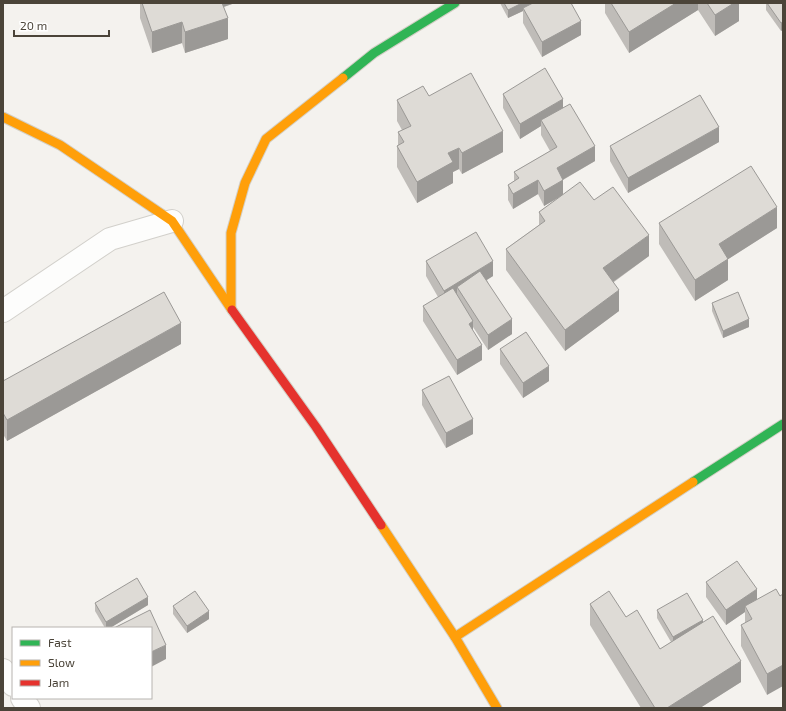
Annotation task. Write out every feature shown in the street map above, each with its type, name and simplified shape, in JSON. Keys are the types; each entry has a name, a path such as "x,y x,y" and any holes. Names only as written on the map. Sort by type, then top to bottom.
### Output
{"street":[{"path":"231,308 231,233 245,183 266,139 374,53 455,3"},
{"path":"3,117 60,146 172,221 231,308 316,427 455,637 497,708"},
{"path":"3,311 110,239 172,221"},
{"path":"455,637 783,424"},
{"path":"3,670 12,684"},
{"path":"23,699 28,708"}],"building":[{"path":"142,3 222,3 228,18 185,32 182,22 152,32"},
{"path":"504,3 522,3 508,10"},
{"path":"533,3 571,3 581,21 542,42 523,8"},
{"path":"611,3 676,3 629,32"},
{"path":"707,3 734,3 715,15"},
{"path":"767,3 783,3 783,22 781,23"},
{"path":"545,68 563,99 520,124 503,94"},
{"path":"471,73 503,131 462,153 459,148 448,153 453,162 417,182 397,146 404,142 398,132 411,126 397,100 423,86 429,96"},
{"path":"700,95 719,127 628,178 610,146"},
{"path":"570,104 595,146 557,168 563,180 544,191 538,180 513,194 508,185 519,178 514,172 557,147 541,120"},
{"path":"751,166 777,207 719,244 728,259 695,280 659,223"},
{"path":"580,182 594,200 613,187 649,235 603,268 619,290 565,330 506,249 545,221 539,212"},
{"path":"476,232 493,261 444,291 426,261"},
{"path":"480,271 512,319 488,335 457,287"},
{"path":"453,288 473,321 469,324 482,345 457,360 423,306"},
{"path":"164,292 181,323 7,420 3,413 3,381"},
{"path":"738,292 749,319 723,331 712,303"},
{"path":"526,332 549,366 523,383 500,349"},
{"path":"449,376 473,419 446,433 422,390"},
{"path":"737,561 757,589 726,610 706,582"},
{"path":"137,578 148,597 106,622 95,603"},
{"path":"776,589 780,596 783,594 783,665 767,674 741,625 752,619 745,606"},
{"path":"195,591 209,611 187,626 173,606"},
{"path":"609,591 626,617 637,610 660,649 713,616 741,661 667,708 655,708 590,604"},
{"path":"687,593 703,620 673,637 657,610"},
{"path":"150,610 166,645 152,652 152,627 116,627"}],"traffic: fast":[{"path":"343,78 374,53 455,3"},
{"path":"693,482 783,424"}],"traffic: slow":[{"path":"231,308 231,233 245,183 266,139 343,78"},
{"path":"3,117 60,145 172,221 232,310"},
{"path":"455,637 693,482"},
{"path":"381,525 455,637 497,708"}],"traffic: jam":[{"path":"232,310 316,427 381,525"}]}
